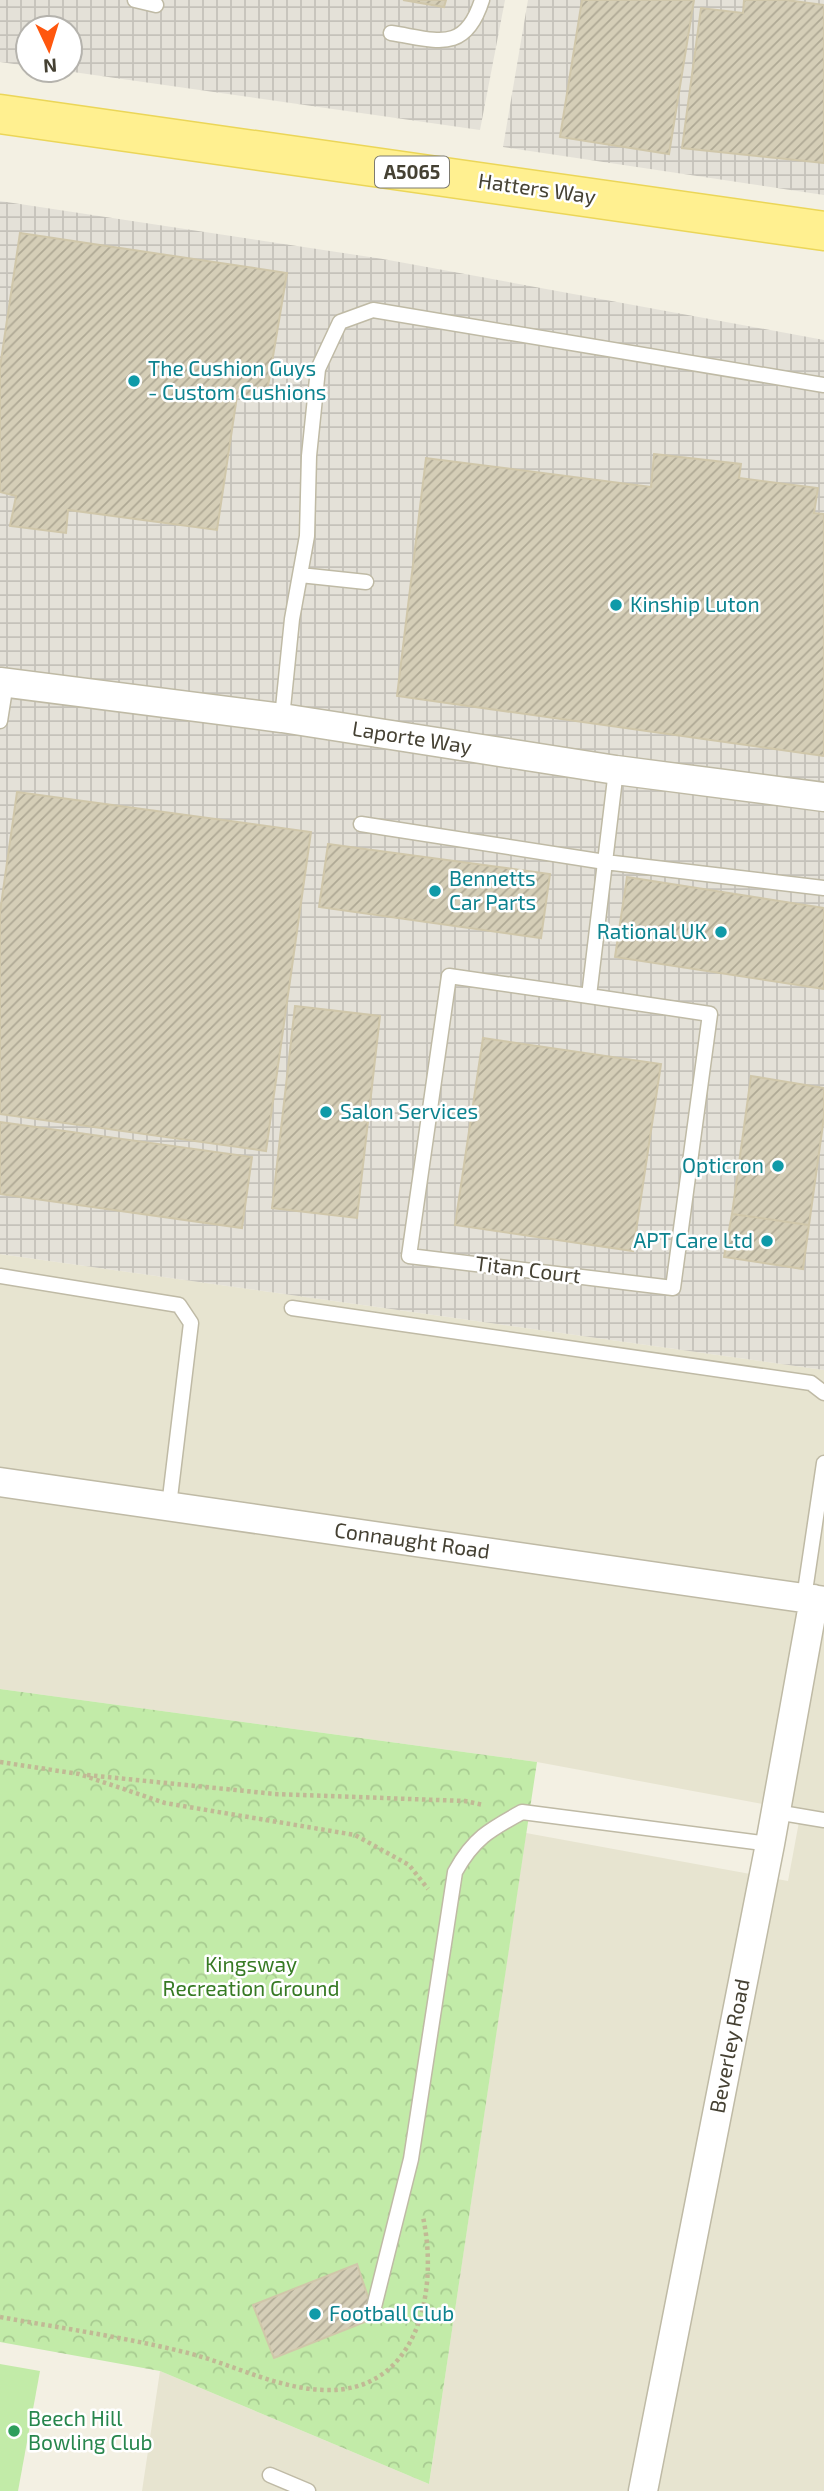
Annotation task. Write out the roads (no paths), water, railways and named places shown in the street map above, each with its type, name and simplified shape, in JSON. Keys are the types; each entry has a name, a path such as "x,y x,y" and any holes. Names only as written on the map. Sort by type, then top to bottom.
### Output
{"main road":[{"name":"Hatters Way","path":"0,114 824,231"}],"street":[{"name":"Laporte Way","path":"3,683 282,718 616,770 824,797"},
{"name":"Connaught Road","path":"0,1482 814,1599"},
{"name":"Beverley Road","path":"643,2491 770,1844 814,1599"}],"lane":[{"path":"135,0 156,5"},
{"path":"391,33 432,39 456,39 475,23 482,0"},
{"path":"282,718 307,536 309,456 318,369 340,322 373,310 824,385"},
{"path":"300,575 366,582"},
{"path":"0,721 3,683"},
{"path":"589,996 616,770"},
{"path":"361,824 605,862 824,888"},
{"name":"Titan Court","path":"449,976 589,996 710,1014 673,1288 409,1256 449,976"},
{"path":"0,1276 179,1305 191,1323 169,1506"},
{"path":"292,1308 811,1383 824,1393"},
{"path":"814,1599 824,1463"},
{"path":"373,2311 411,2159 455,1872 468,1849 486,1831 522,1812 770,1844"},
{"path":"776,1812 824,1821"},
{"path":"270,2475 308,2491"}],"place":[{"name":"The Cushion Guys - Custom Cushions","path":"134,381"},
{"name":"Kinship Luton","path":"616,605"},
{"name":"Bennetts Car Parts","path":"435,891"},
{"name":"Rational UK","path":"721,932"},
{"name":"Salon Services","path":"326,1112"},
{"name":"Opticron","path":"778,1166"},
{"name":"APT Care Ltd","path":"767,1241"},
{"name":"Football Club","path":"315,2314"},
{"name":"Beech Hill Bowling Club","path":"14,2431"}],"park label":[{"name":"Kingsway Recreation Ground","path":"251,1977"}]}
